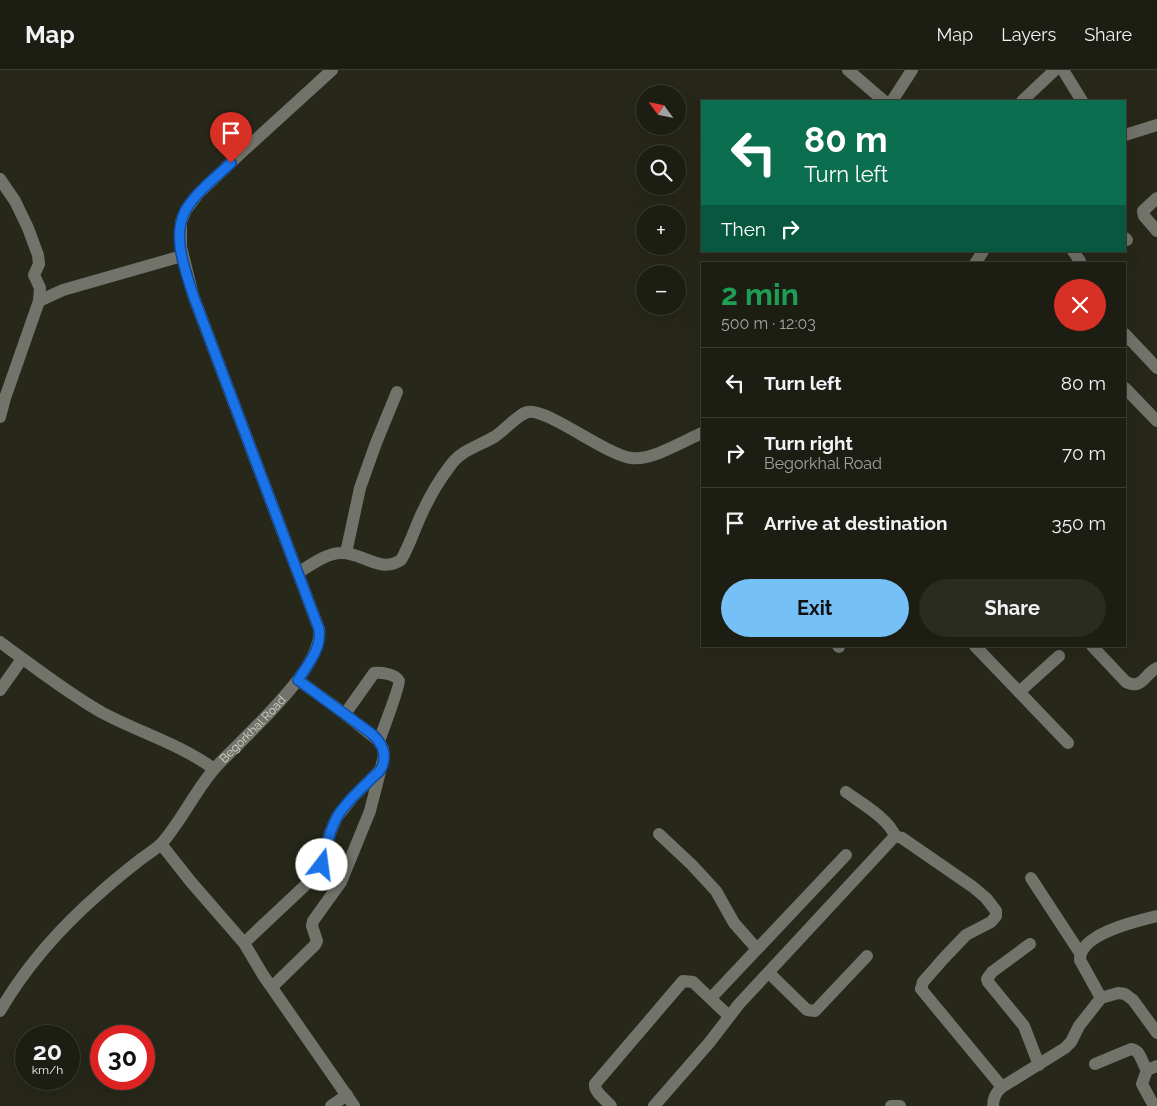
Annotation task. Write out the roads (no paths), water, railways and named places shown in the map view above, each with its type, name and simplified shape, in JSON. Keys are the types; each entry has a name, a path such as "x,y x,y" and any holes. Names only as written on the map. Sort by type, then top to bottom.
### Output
{"street":[{"name":"Begorkhal Road","path":"0,1009 28,968 60,931 100,892 161,844 214,769 263,721 298,680 318,647 319,629 299,572 193,295 182,256 180,233 181,222 186,210 198,194 332,70"},
{"path":"848,70 883,100"},
{"path":"893,100 912,70"},
{"path":"1023,100 1055,70"},
{"path":"1063,70 1081,100"},
{"path":"1126,135 1157,125"},
{"path":"0,179 15,201 38,255 39,264 34,275 40,288 39,301 0,417"},
{"path":"1157,198 1146,207 1144,216 1157,231"},
{"path":"39,301 63,290 182,256"},
{"path":"1126,335 1157,368"},
{"path":"1126,389 1157,421"},
{"path":"346,553 360,488 397,392"},
{"path":"299,572 331,555 346,553 383,565 395,564 401,560 423,511 450,465 459,455 496,436 523,414 535,412 619,454 631,458 655,454 701,433"},
{"path":"0,642 101,712 182,749 214,769"},
{"path":"976,647 1068,743"},
{"path":"1093,647 1126,682 1133,685 1139,684 1152,670 1157,668"},
{"path":"1019,692 1059,656"},
{"path":"0,690 22,659"},
{"path":"346,714 374,673 380,672 396,678 399,682 399,687 379,741"},
{"path":"272,988 315,946 316,937 312,926 317,915 341,882 370,811 384,756 379,741 346,714 298,680"},
{"path":"244,943 312,879 322,865 330,833 337,817 353,797 381,769"},
{"path":"846,792 883,820 896,836 902,838 973,887 986,898 996,911 996,916 991,922 966,935 923,982 921,989 1002,1087"},
{"path":"659,834 716,891 734,923 758,949"},
{"path":"654,1106 709,1043 729,1016 896,836"},
{"path":"161,844 244,943 272,988 354,1106"},
{"path":"711,998 846,855"},
{"path":"1031,878 1080,953 1080,960 1101,998"},
{"path":"1080,953 1088,942 1115,928 1157,916"},
{"path":"1030,944 992,972 987,979 1024,1026 1038,1065"},
{"path":"769,973 807,1010 815,1011 867,956"},
{"path":"612,1106 597,1091 595,1084 683,981 693,982 729,1016"},
{"path":"992,1106 997,1091 1002,1087 1065,1048 1101,998 1118,993 1125,994 1133,1000 1157,1033"},
{"path":"1095,1064 1131,1049 1136,1050 1152,1068 1142,1084 1154,1106"},
{"path":"331,1106 347,1095"},
{"path":"891,1106 900,1106"}]}
